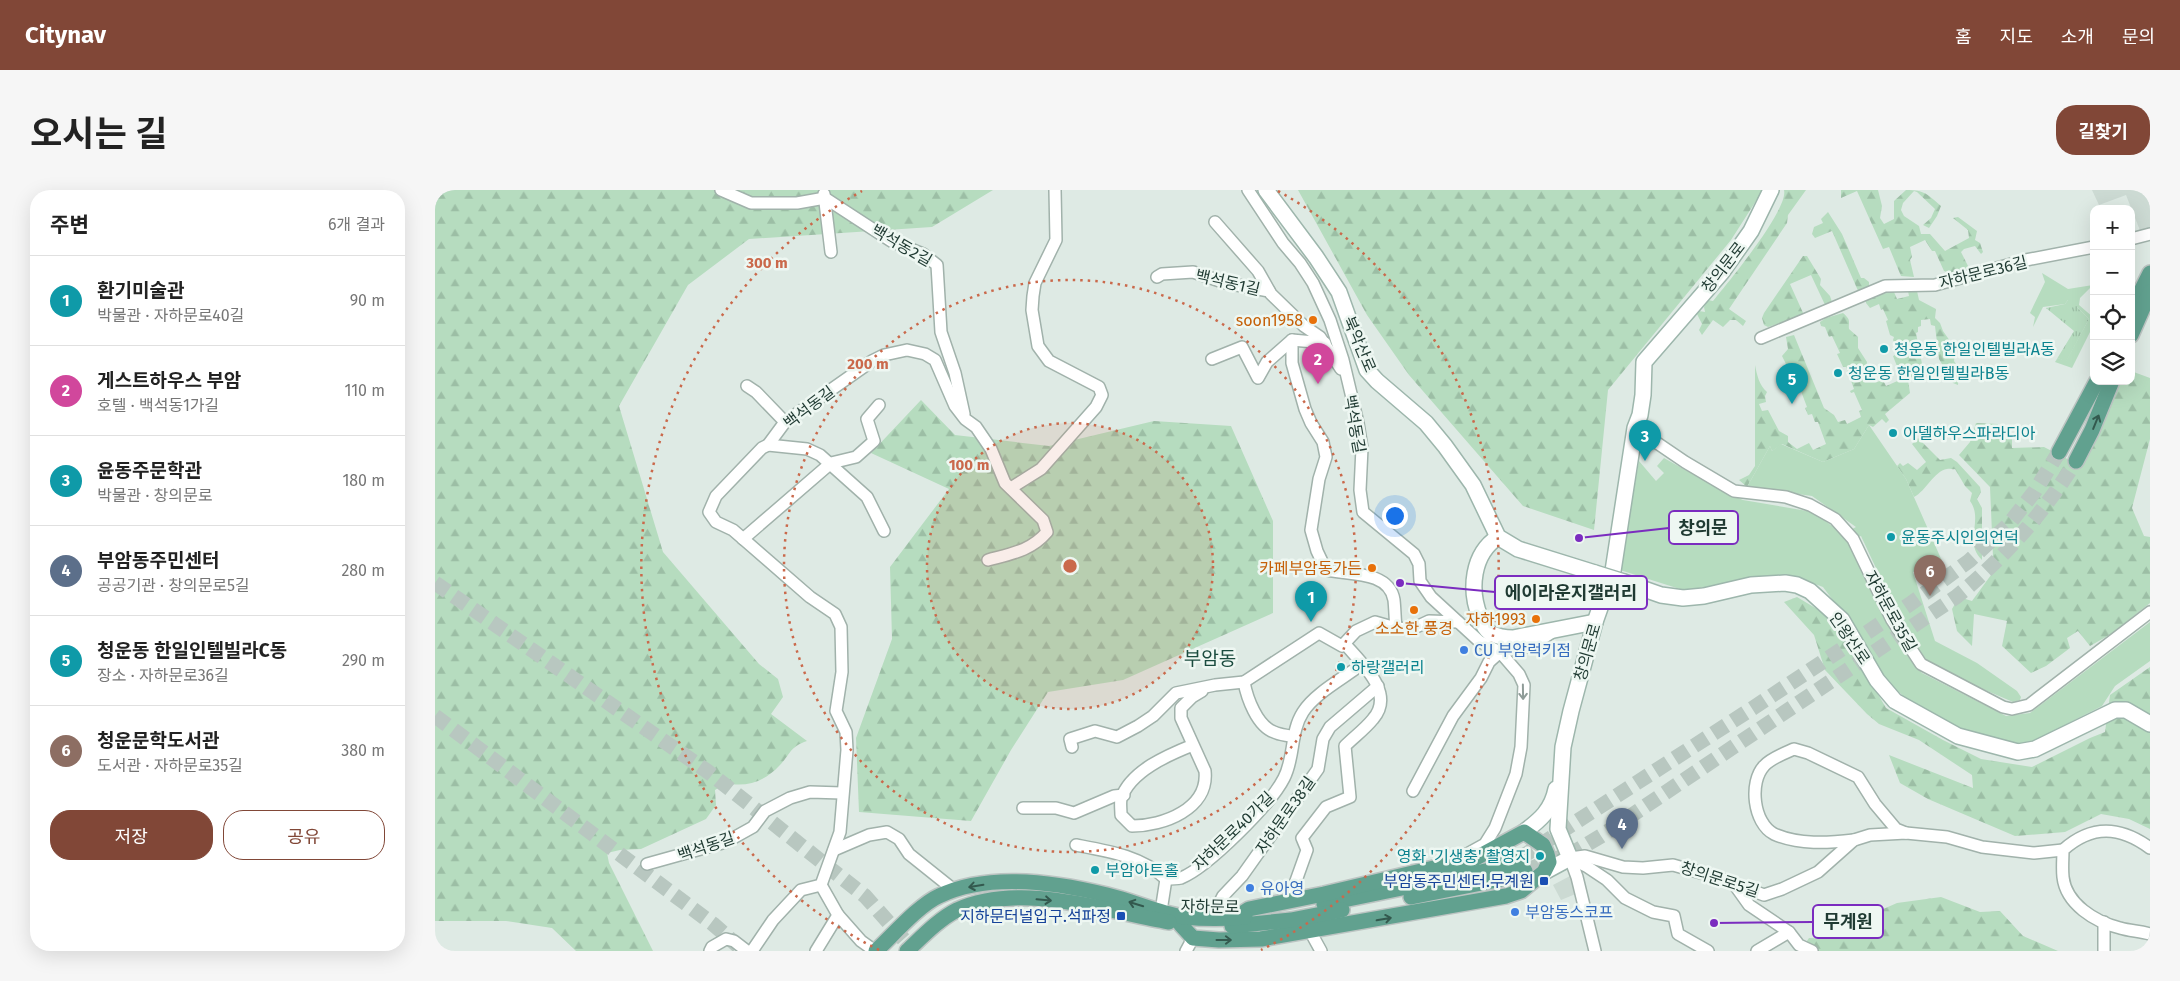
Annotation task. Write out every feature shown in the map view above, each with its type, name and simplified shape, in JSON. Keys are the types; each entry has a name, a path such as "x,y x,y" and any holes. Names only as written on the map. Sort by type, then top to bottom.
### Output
{"main road":[{"path":"2135,302 2150,273"},
{"path":"2135,325 2150,292"},
{"path":"2059,452 2095,385"},
{"path":"2076,461 2092,430 2110,385"},
{"path":"1181,924 1189,944 1219,940 1261,939 1311,934 1506,896 1521,891 1544,872 1549,862 1543,845 1524,832 1476,858 1249,909 1235,918"},
{"name":"자하문로","path":"876,951 923,907 937,897 954,890 990,883 1039,883 1108,895 1161,912 1184,916 1235,918 1312,906 1522,865 1475,884 1291,920 1224,926 1202,927 1181,924 1081,904 1024,898 994,899 957,910 925,934 907,951"}],"street":[{"path":"721,190 751,203 797,203 824,194 831,252"},
{"path":"1011,488 1041,469 1096,407 1102,395 1099,387 1049,361 1038,346 1032,310 1033,296 1035,283 1055,240 1055,190"},
{"name":"백석동길","path":"1247,190 1313,284 1330,320 1343,360 1358,422 1362,448 1360,490 1363,512 1414,554 1419,564 1420,581 1431,597 1479,641 1500,652"},
{"name":"북악산로","path":"1266,190 1316,257 1339,292 1367,370 1377,381 1426,423 1445,446 1473,486 1499,538"},
{"name":"창의문로","path":"1570,858 1558,829 1563,747 1595,622 1613,571 1635,428 1641,409 1644,362 1722,272 1751,231 1771,190"},
{"name":"백석동2길","path":"824,194 891,241 923,254 937,265 941,332 955,373 965,418"},
{"name":"백석동1길","path":"1215,222 1258,271 1269,291 1304,326 1320,337 1346,377"},
{"path":"2135,238 2150,234"},
{"name":"자하문로36길","path":"1761,338 1885,286 1935,285 2026,260 2090,248"},
{"name":"백석동1길","path":"1157,277 1193,272 1226,283 1269,291"},
{"path":"1212,359 1242,347 1258,378 1267,362 1292,340 1325,343"},
{"path":"1292,340 1292,363 1305,409 1323,442 1326,457 1319,479 1311,530 1317,551 1326,570 1373,576 1391,590 1394,599 1396,628"},
{"name":"백석동길","path":"821,885 840,832 847,750 846,732 837,711 842,672 841,627 835,614 810,597 733,530 716,522 709,512 716,496 762,448 768,445 785,422 872,361 884,355 907,350 925,354 935,360 955,406 976,427 991,450 1005,483 1043,520 1047,532 1038,543 988,560"},
{"path":"747,386 756,392 785,422"},
{"path":"743,539 831,463 856,456 874,441 867,419 879,405"},
{"name":"자하문로35길","path":"1635,428 1685,462 1734,491 1786,498 1810,505 1835,519 1853,539 1892,620 1921,664 2003,707 2012,709 2029,705 2077,666 2150,612"},
{"name":"백석동길","path":"768,445 807,449 820,454 867,497 884,531"},
{"path":"1499,538 1484,550 1474,577 1474,601 1484,626 1489,632 1501,638 1513,638 1595,622"},
{"name":"인왕산로","path":"1499,538 1518,549 1595,572 1661,595 1683,598 1704,596 1751,585 1776,583 1797,585 1810,591 1842,620 1877,680 1895,701 1959,736 2018,752 2035,749 2115,710 2126,710 2150,724"},
{"path":"1072,747 1070,739 1095,731 1117,737 1146,721 1176,693 1215,685 1244,682 1319,633 1342,646 1356,631 1375,622 1396,628 1412,629 1429,622 1458,622"},
{"path":"1413,791 1453,716 1481,678 1489,662 1500,652 1531,646 1557,630"},
{"path":"1291,900 1307,850 1302,838 1326,807 1350,797 1345,746 1375,718 1381,700 1378,686 1345,644"},
{"path":"1291,900 1320,889 1469,854 1485,844 1495,828 1516,774 1521,746 1524,686 1519,674 1500,652"},
{"name":"자하문로40가길","path":"1166,879 1179,879 1199,867 1245,825 1273,794 1285,777 1294,737 1303,712 1313,701 1361,664"},
{"path":"1244,682 1247,697 1258,717 1272,732 1294,737"},
{"path":"1193,745 1162,760 1133,780 1121,799 1121,815 1132,826 1149,826 1194,805 1206,780 1205,771 1181,718 1181,708 1192,697 1215,685"},
{"name":"자하문로38길","path":"1212,918 1223,896 1242,876 1318,769 1323,739 1330,727 1378,686"},
{"path":"1854,840 1828,843 1788,839 1772,832 1759,814 1754,795 1757,777 1765,765 1794,748 1858,777 1875,804 1896,828 1906,833"},
{"path":"1524,832 1546,815 1554,800 1556,789 1561,782"},
{"name":"백석동길","path":"647,864 726,842 753,827 765,811 790,798 809,792 842,793"},
{"path":"1023,808 1056,808 1074,813 1114,796 1124,795"},
{"name":"창의문로5길","path":"1570,858 1585,856 1623,867 1643,868 1673,864 1719,878 1764,895 1782,889 1818,872 1854,840 1870,835 1906,833 1947,837 1982,847 2034,853 2063,850 2084,835 2119,831 2134,836 2150,848"},
{"path":"834,850 869,835 887,832 899,839 909,854 954,890"},
{"path":"1076,845 1111,851 1156,870 1166,879 1161,912"},
{"path":"2063,850 2063,878 2075,903 2083,911 2119,928 2150,934"},
{"path":"1544,872 1570,858"},
{"path":"1570,858 1577,877 1595,951"},
{"path":"1570,858 1607,880 1625,898 1653,912 1674,916 1678,934 1708,951"},
{"path":"1734,884 1749,905 1789,932 1799,945 1812,951"},
{"path":"751,951 773,920 801,890 821,885 838,915 861,941 876,951"},
{"path":"816,951 838,915"},
{"path":"2104,922 2104,951"},
{"path":"1757,951 1789,932"},
{"path":"1311,934 1315,951"},
{"path":"1311,934 1321,951"},
{"path":"710,951 712,947 726,939 734,941 747,951"}],"shaded area":[{"path":"2092,190 2150,190 2150,229 2141,233 2135,218 2135,205 2130,205 2126,195 2099,205"},
{"path":"1570,876 1578,893 1561,900 1553,885"}],"green space":[{"path":"435,190 993,190 932,227 749,239 688,285 619,406 663,552 759,664 778,679 783,697 771,714 807,741 793,748 779,766 768,776 748,784 726,783 715,790 716,805 706,819 641,849 607,853 609,863 653,951 576,951 552,928 506,921 435,921"},
{"path":"1298,190 1763,190 1731,240 1608,390 1594,530 1523,506 1409,375 1367,315"},
{"path":"1784,190 1806,190 1788,215 1787,223 1729,309 1746,321 1743,326 1736,320 1730,320 1723,327 1713,320 1702,335 1699,330 1702,324 1697,314 1699,311 1705,312 1704,307 1708,300 1713,301 1756,246 1777,213 1783,200"},
{"path":"1841,190 1878,190 1882,206 1880,218 1884,224 1894,219 1894,201 1906,190 1918,191 1922,192 1941,206 1929,228 1923,225 1931,218 1935,209 1917,192 1914,191 1903,203 1901,210 1904,216 1919,226 1921,234 1930,234 1945,251 1969,238 1968,230 1953,218 1958,217 1977,231 1975,240 1980,243 1983,252 1981,254 1975,246 1964,249 1961,252 1970,270 1962,274 1960,271 1955,276 1944,271 1935,251 1932,251 1925,240 1910,247 1912,257 1910,260 1914,277 1901,276 1889,247 1883,249 1857,191 1841,198"},
{"path":"1828,212 1842,234 1861,278 1869,282 1869,288 1859,293 1832,231 1815,238 1812,234 1814,227 1823,223 1821,219"},
{"path":"1803,256 1807,256 1821,279 1820,285 1830,296 1832,302 1826,307 1811,275 1790,284 1804,315 1768,327 1764,325 1762,318 1764,313"},
{"path":"2042,273 2068,289 2090,285 2090,288 2080,298 2079,305 2090,315 2090,332 2072,368 2055,362 2058,358 2066,361 2089,319 2077,307 2077,300 2068,300 2065,304 2043,307 2033,327 2035,317 2030,313 2045,282"},
{"path":"1908,291 1917,291 1919,300 1936,309 1935,318 1950,341 1948,346 1955,355 1954,361 1959,369 1958,385 1953,383 1939,359 1935,326 1931,325 1930,319 1921,320 1921,326 1918,327 1918,332 1916,333 1923,369 1921,377 1916,381 1911,377 1908,380 1910,393 1885,414 1889,420 1886,423 1882,419 1873,427 1869,425 1854,449 1823,462 1782,444 1772,451 1770,446 1747,487 1739,480 1749,475 1755,466 1755,365 1760,383 1767,392 1765,396 1766,402 1759,404 1762,411 1768,410 1779,431 1788,436 1788,442 1797,449 1809,443 1813,450 1826,444 1818,422 1815,422 1812,414 1808,415 1805,408 1807,407 1799,386 1797,387 1795,382 1797,381 1790,365 1787,366 1782,356 1788,349 1786,337 1794,335 1824,408 1834,415 1838,422 1845,420 1847,424 1861,417 1859,411 1862,410 1854,392 1851,393 1850,391 1854,389 1846,367 1843,367 1837,354 1840,353 1832,336 1829,337 1825,327 1821,326 1820,322 1826,318 1843,313 1848,318 1849,329 1858,337 1858,348 1867,362 1866,367 1869,371 1872,371 1877,382 1883,380 1886,386 1902,379 1893,356 1899,353 1893,340 1894,337 1890,335 1886,321 1888,320 1883,309 1881,310 1879,304 1870,308 1866,303 1866,298 1894,292 1897,299 1909,296"},
{"path":"2068,300 2077,300 2077,307 2089,319 2066,362 2058,358 2055,362 2074,331 2046,308 2065,304"},
{"path":"2135,372 2150,378 2150,439 2132,508 2144,536 2150,537 2150,603 2111,634 2090,646 2078,631 2067,638 2070,648 2046,666 2031,673 2002,646 2007,621 1974,614 1972,646 1957,631 1952,609 1959,597 1972,601 1991,575 1993,557 1990,487 1959,455 1970,442 1976,423 1998,424 1999,436 2012,437 2012,448 2044,447 2081,466 2117,385 2135,385"},
{"path":"921,400 955,435 1049,446 1154,421 1231,426 1273,521 1273,613 1123,680 1048,692 1011,750 971,821 859,812 856,738 892,639 890,567 949,489 871,453"},
{"path":"1869,425 1906,479 1942,561 1913,572 1935,641 1977,663 2017,691 2021,697 2020,700 2013,702 1971,684 1926,660 1903,626 1861,536 1847,540 1885,620 1904,652 1922,673 2006,716 2030,713 2150,622 2150,661 2115,686 2102,706 2025,745 1960,730 1916,707 1884,679 1855,630 1823,587 1799,578 1769,577 1740,579 1713,586 1683,590 1620,570 1639,461 1656,481 1664,473 1657,466 1664,458 1719,489 1743,500 1813,512 1843,534 1856,527 1812,496 1747,487 1770,446 1772,451 1781,444 1823,462 1854,449"},
{"path":"1918,438 1940,460 1951,458 1957,462 1980,487 1981,492 1977,499 1982,508 1982,560 1974,546 1975,516 1974,508 1970,501 1972,493 1965,486 1955,469 1947,469 1938,473 1914,497 1906,479 1897,466 1900,463 1903,466 1908,463 1917,470 1926,462 1912,444"},
{"path":"1797,597 1822,612 1851,648 1886,708 1981,759 2032,767 2105,732 2110,695 2150,667 2150,829 2129,819 2101,814 2065,832 2015,836 1928,799 1900,783 1889,755 1973,788 1972,775 1919,740 1879,724 1825,670 1814,635 1784,602"},
{"path":"1941,897 1980,912 2000,911 2023,936 2058,951 1800,951 1809,938 1835,939 1832,935 1856,921 1897,903"}],"tunnel":[{"path":"1520,858 1753,708 1910,604 1969,561 2009,524 2035,491 2059,452"},
{"path":"1525,871 1576,851 1601,836 1956,597 2007,551 2050,499 2076,461"},
{"path":"435,583 707,771 865,896 914,951"},
{"path":"435,716 713,924 738,946"}],"place":[{"name":"soon1958","path":"1313,320"},
{"name":"청운동 한일인텔빌라A동","path":"1884,349"},
{"name":"청운동 한일인텔빌라B동","path":"1838,373"},
{"name":"게스트하우스 부암","path":"1318,384"},
{"name":"청운동 한일인텔빌라C동","path":"1792,404"},
{"name":"아델하우스파라디아","path":"1893,433"},
{"name":"윤동주문학관","path":"1645,461"},
{"name":"윤동주시인의언덕","path":"1891,537"},
{"name":"창의문","path":"1579,538"},
{"name":"카페부암동가든","path":"1372,568"},
{"name":"에이라운지갤러리","path":"1400,583"},
{"name":"청운문학도서관","path":"1930,596"},
{"name":"소소한 풍경","path":"1414,610"},
{"name":"자하1993","path":"1536,619"},
{"name":"환기미술관","path":"1311,622"},
{"name":"CU 부암럭키점","path":"1464,650"},
{"name":"하랑갤러리","path":"1341,667"},
{"name":"부암동주민센터","path":"1622,849"},
{"name":"영화 '기생충' 촬영지","path":"1540,856"},
{"name":"부암아트홀","path":"1095,870"},
{"name":"부암동주민센터.무계원","path":"1544,881"},
{"name":"유아영","path":"1250,888"},
{"name":"부암동스코프","path":"1515,912"},
{"name":"지하문터널입구.석파정","path":"1121,916"},
{"name":"무계원","path":"1714,923"}],"district":[{"name":"부암동","path":"1210,658"}]}
